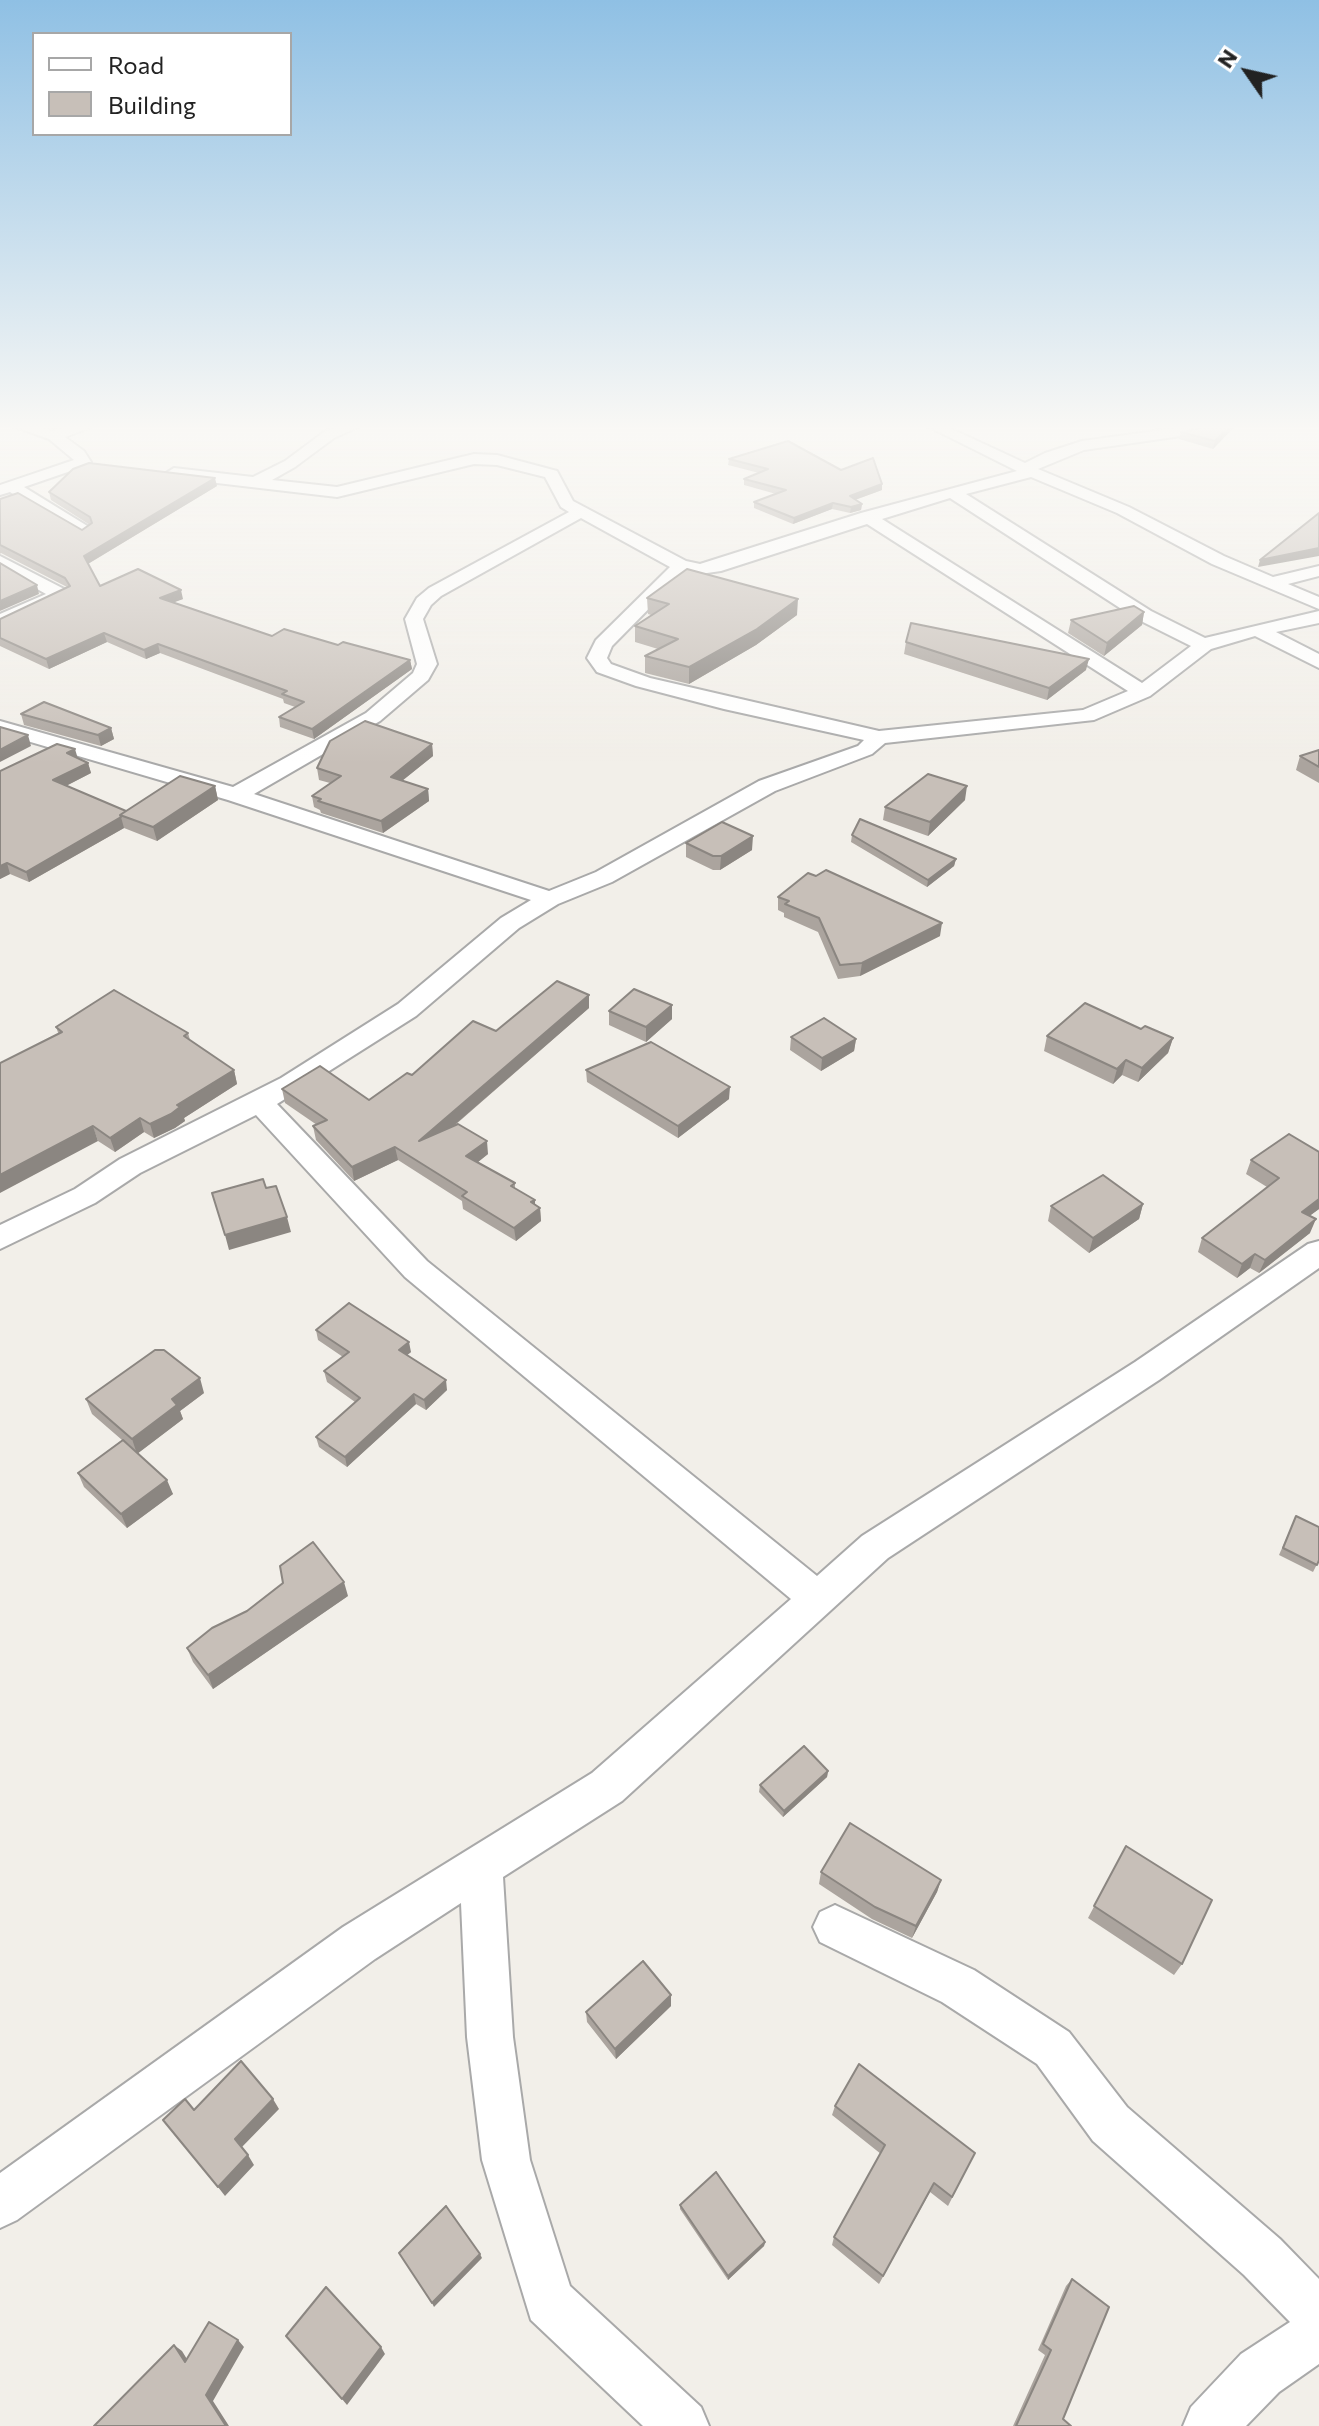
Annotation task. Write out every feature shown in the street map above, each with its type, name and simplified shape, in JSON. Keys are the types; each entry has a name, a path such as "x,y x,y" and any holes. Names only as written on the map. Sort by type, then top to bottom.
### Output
{"street":[{"path":"236,795 373,717 421,676 427,664 414,619 423,602 435,592 532,538"},
{"path":"629,538 681,566 715,567 803,538"},
{"path":"900,538 1143,692"},
{"path":"1024,538 1144,615 1204,645"},
{"path":"1177,538 1218,560 1319,604"},
{"path":"0,561 60,594 0,621"},
{"path":"681,566 603,644 597,658 604,668 643,682 731,705 879,737 1087,716 1143,692 1204,645 1319,617"},
{"path":"1271,583 1319,571"},
{"path":"1258,630 1319,662"},
{"path":"0,727 236,795 550,899"},
{"path":"0,1238 85,1196 130,1166 259,1102 407,1010 476,949 510,923 550,899 604,877 767,786 865,750 879,737"},
{"path":"34,756 57,744"},
{"path":"259,1102 416,1269 817,1598"},
{"path":"0,2203 359,1943 607,1787 875,1547 1147,1371 1319,1252"},
{"path":"481,1866 490,2037 506,2160 549,2302 682,2426"},
{"path":"835,1927 958,1986 1053,2048 1110,2124 1262,2257 1319,2316"},
{"path":"1210,2426 1260,2373 1319,2333"}],"building":[{"path":"0,538 114,538 84,556 100,586 138,569 181,590 160,598 272,636 284,629 338,645 343,642 410,660 312,729 279,717 304,702 282,694 287,691 158,644 144,650 104,633 46,659 0,638 0,619 70,586 65,578 0,545"},
{"path":"1287,538 1319,538 1319,548 1260,560"},
{"path":"0,563 37,585 0,601"},
{"path":"687,569 798,599 757,629 689,667 645,656 678,639 635,626 669,604 647,598"},
{"path":"1134,606 1144,612 1107,643 1071,620"},
{"path":"911,623 1089,659 1049,688 906,642"},
{"path":"44,702 111,728 98,735 21,714"},
{"path":"365,721 432,744 391,777 428,789 381,821 318,801 321,799 312,796 341,776 317,768 330,741"},
{"path":"0,727 28,735 0,750"},
{"path":"57,744 75,749 67,753 88,763 53,780 126,811 121,817 26,872 7,863 0,866 0,771"},
{"path":"1319,750 1319,767 1300,756"},
{"path":"928,774 967,786 930,822 885,807"},
{"path":"180,776 215,786 153,827 120,815"},
{"path":"860,819 956,859 928,880 852,835"},
{"path":"722,822 753,836 721,856 713,856 686,843"},
{"path":"826,870 942,923 862,963 840,965 819,918 785,904 789,901 778,897 808,873 816,876"},
{"path":"557,981 589,995 419,1141 458,1124 487,1141 466,1156 515,1183 511,1186 535,1200 531,1202 540,1208 514,1228 462,1196 467,1192 395,1147 352,1167 313,1126 327,1120 282,1089 320,1066 369,1100 407,1073 412,1075 473,1021 496,1031"},
{"path":"634,989 672,1005 646,1027 609,1011"},
{"path":"114,990 188,1033 184,1036 234,1070 177,1105 180,1107 171,1114 150,1124 140,1118 110,1138 93,1126 0,1175 0,1063 62,1032 56,1027"},
{"path":"1085,1003 1141,1029 1145,1026 1173,1038 1142,1068 1126,1060 1117,1069 1047,1036"},
{"path":"824,1018 856,1039 822,1058 791,1037"},
{"path":"651,1042 730,1087 678,1126 586,1070"},
{"path":"1289,1134 1319,1152 1319,1199 1302,1212 1316,1219 1265,1260 1255,1254 1242,1264 1202,1238 1279,1178 1251,1160"},
{"path":"1103,1175 1143,1204 1093,1238 1051,1206"},
{"path":"263,1179 266,1188 276,1186 287,1217 225,1235 212,1193"},
{"path":"349,1303 409,1342 399,1350 446,1380 424,1400 414,1394 345,1457 316,1437 360,1398 324,1371 349,1352 316,1330"},
{"path":"155,1350 164,1350 200,1378 172,1399 177,1405 132,1439 86,1399"},
{"path":"123,1440 167,1480 121,1514 78,1473"},
{"path":"1296,1516 1319,1527 1317,1565 1283,1548"},
{"path":"313,1542 344,1582 208,1675 187,1648 212,1628 247,1611 283,1583 280,1566"},
{"path":"804,1746 828,1771 784,1811 760,1785"},
{"path":"850,1823 941,1880 916,1926 875,1907 821,1872"},
{"path":"1126,1846 1212,1900 1182,1964 1094,1906"},
{"path":"643,1961 671,1995 615,2049 586,2012"},
{"path":"241,2061 273,2099 235,2139 248,2155 218,2187 163,2120 185,2099 194,2110"},
{"path":"859,2064 975,2153 952,2197 934,2183 883,2276 834,2237 885,2145 835,2106"},
{"path":"716,2172 765,2242 728,2276 680,2205"},
{"path":"446,2206 480,2254 432,2303 399,2253"},
{"path":"1072,2279 1109,2307 1063,2419 1071,2426 1016,2426 1051,2350 1043,2344"},
{"path":"326,2287 381,2347 342,2399 286,2336"},
{"path":"209,2322 238,2340 206,2395 226,2426 94,2426 174,2345 185,2362"}]}
